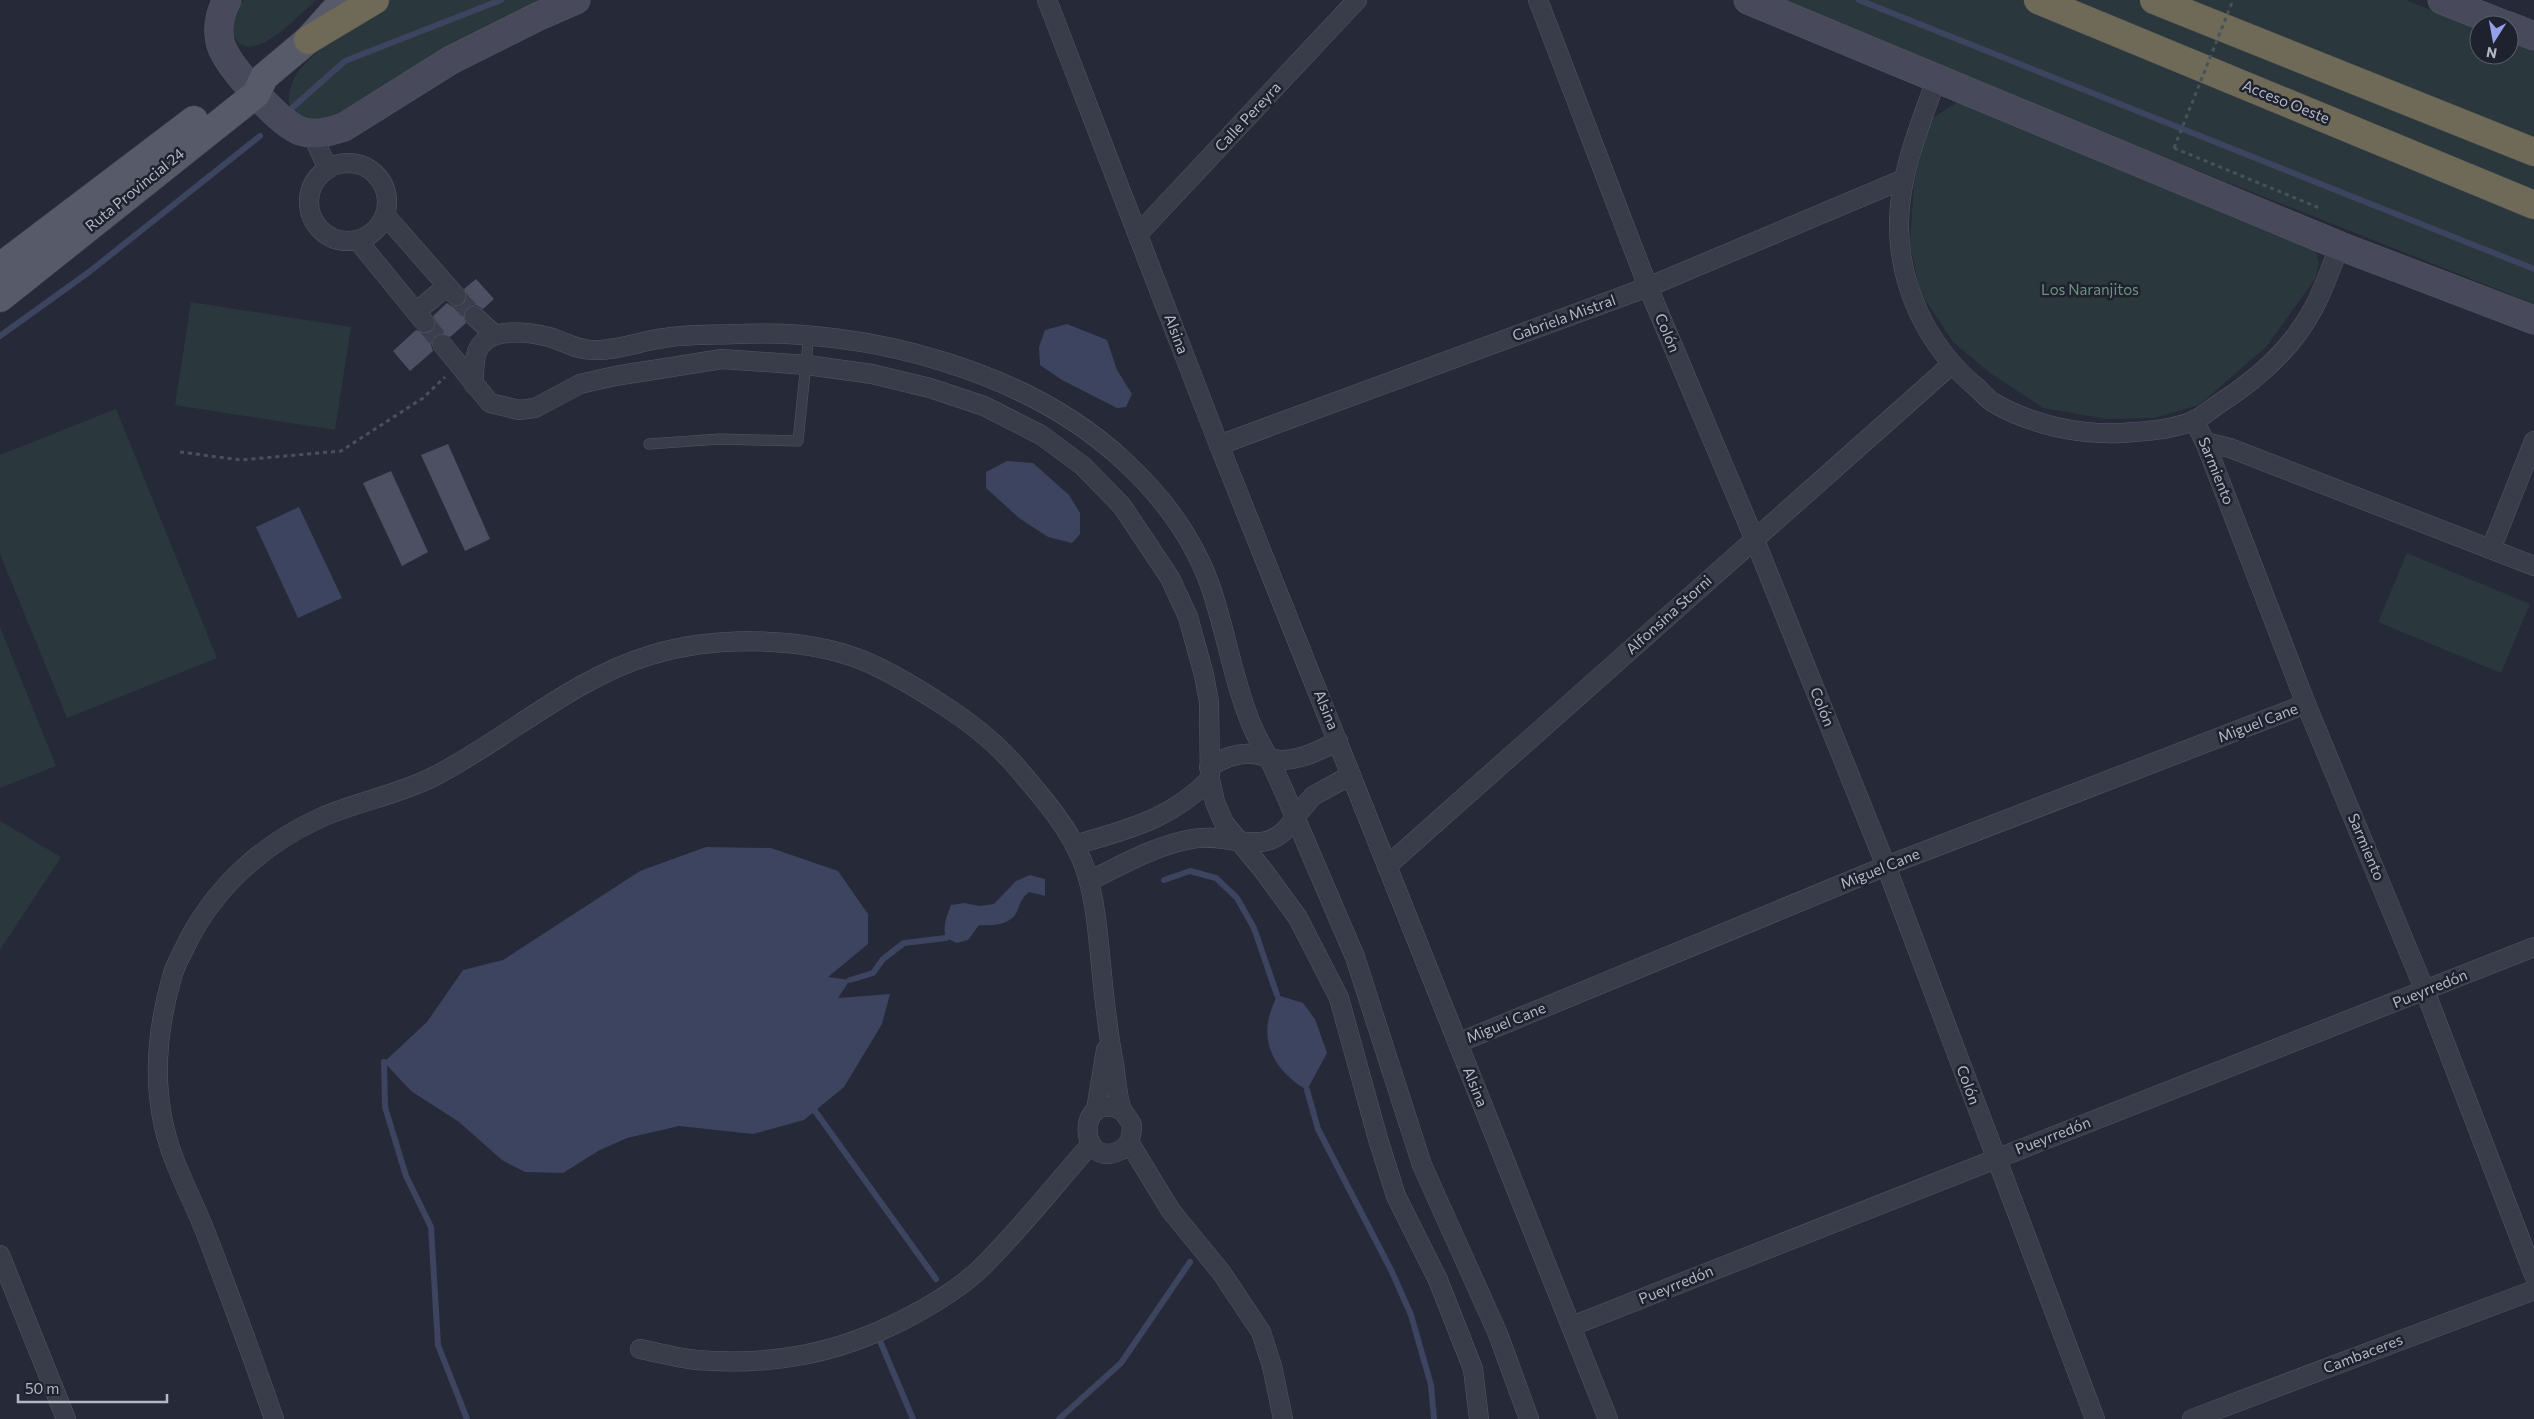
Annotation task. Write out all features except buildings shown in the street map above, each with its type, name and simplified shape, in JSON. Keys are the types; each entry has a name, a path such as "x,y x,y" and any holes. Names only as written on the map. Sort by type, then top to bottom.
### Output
{"highway":[{"path":"308,40 375,0"},
{"name":"Acceso Oeste","path":"2038,0 2534,205"},
{"path":"2154,0 2534,152"}],"main road":[{"name":"Ruta Provincial 24","path":"0,298 308,40 339,4"},
{"name":"Ruta Provincial 24","path":"0,267 255,84"}],"street":[{"path":"227,0 219,20 219,34 222,47 228,58 255,84 286,123 312,134 328,133 344,127 451,60 537,17 576,0"},
{"name":"Alsina","path":"1047,0 1219,445 1608,1419"},
{"name":"Calle Pereyra","path":"1138,234 1357,0"},
{"name":"Colón","path":"1538,0 1648,286 1754,538 1886,866 2095,1419"},
{"path":"1748,0 2340,246 2534,320"},
{"path":"2442,0 2480,15"},
{"path":"2519,30 2534,36"},
{"path":"1937,77 1904,179 1899,221 1907,285 1922,322 1951,365 1993,402 2038,423 2101,434 2153,431 2194,420 2236,393 2268,366 2294,338 2314,309 2340,246"},
{"path":"312,134 328,168"},
{"path":"340,164 354,164 367,168 378,177 384,188 387,202 385,215 379,226 370,235 358,240 345,242 333,239 322,233 312,217 309,199 312,187 318,176 328,168 340,164"},
{"name":"Gabriela Mistral","path":"1219,445 1648,286 1904,179"},
{"path":"358,240 420,318 452,291 385,215"},
{"path":"474,316 495,335"},
{"path":"474,384 474,364 480,346 495,335 524,333 551,337 573,348 593,351 666,337 742,333 809,334 902,351 950,364 996,381 1054,410 1093,433 1152,488 1194,549 1210,585 1252,726 1296,817 1355,957 1422,1165 1498,1334 1528,1419"},
{"path":"442,344 490,403 518,410 535,408 580,384 615,376 722,359 807,365 872,374 930,388 984,406 1042,436 1090,473 1122,506 1170,578 1188,617 1204,675 1209,702 1210,773 1215,802 1224,823 1237,842 1263,870 1298,918 1339,998 1378,1139 1396,1196 1438,1280 1473,1369 1479,1419"},
{"path":"608,348 615,376"},
{"name":"Alfonsina Storni","path":"1387,866 1951,365"},
{"name":"Sarmiento","path":"2194,420 2205,442 2306,704 2425,991 2534,1275"},
{"path":"2491,549 2534,441"},
{"path":"2205,442 2230,448 2534,566"},
{"path":"274,1419 205,1232 172,1155 162,1115 157,1075 160,1030 173,972 193,932 217,896 254,858 321,817 375,800 430,779 484,748 576,688 650,655 691,646 770,642 810,646 858,658 902,678 952,711 986,737 1018,767 1075,845 1089,881 1095,908 1108,1036 1123,1111 1132,1125 1129,1142 1123,1149 1106,1153 1097,1150 1091,1144 1087,1136 1086,1126 1096,1110 1108,1036"},
{"name":"Miguel Cane","path":"1458,1043 1886,866 2306,704"},
{"path":"1075,845 1139,826 1179,807 1223,759 1238,754 1254,754 1269,759 1303,756 1338,741"},
{"path":"1089,881 1137,857 1185,840 1214,838 1237,842 1260,843 1270,841 1283,834 1314,796 1350,775"},
{"name":"Pueyrredón","path":"1572,1326 2534,947"},
{"path":"1096,1110 1109,1107 1123,1111"},
{"path":"1129,1142 1171,1211 1221,1272 1261,1332 1272,1366 1283,1419"},
{"path":"640,1349 694,1360 754,1361 796,1358 836,1349 883,1330 951,1292 982,1267 1091,1144"},
{"path":"0,1255 66,1419"},
{"name":"Cambaceres","path":"2192,1419 2534,1290"}],"lane":[{"path":"648,444 720,439 798,441 809,334"}],"path":[{"path":"2174,148 2233,0"},
{"path":"180,452 241,460 341,451 423,398 458,365"}],"green space":[{"path":"244,0 316,0 282,31 268,40 255,46 244,46 235,38 230,20"},
{"path":"369,0 550,0 455,43 334,116 308,120 298,117 292,111 289,103 289,94 300,69"},
{"path":"1783,0 2406,0 2469,25 2469,65 2519,65 2519,45 2534,51 2534,304 2108,135"},
{"name":"Los Naranjitos","path":"1958,102 2315,248 2319,264 2315,279 2266,347 2199,405 2154,418 2106,419 2043,408 1990,373 1953,342 1920,292 1910,244 1914,182 1929,120"},
{"path":"191,302 351,327 335,430 175,405"},
{"path":"116,409 217,658 67,718 0,554 0,455"},
{"path":"2407,553 2530,604 2501,673 2378,622"},
{"path":"0,627 56,766 0,788"},
{"path":"0,821 61,857 0,950"}],"water":[{"path":"1067,324 1107,340 1117,370 1132,394 1126,407 1117,408 1062,380 1040,365 1039,347 1045,330"},
{"path":"1007,461 1033,463 1069,495 1080,513 1080,534 1072,543 1048,537 1019,518 986,488 986,472"},
{"path":"299,507 342,598 298,618 256,527"},
{"path":"706,847 771,848 838,871 868,914 868,944 828,977 850,980 838,998 890,994 882,1024 844,1087 804,1120 753,1134 679,1126 627,1138 600,1150 563,1173 525,1172 502,1160 459,1122 411,1091 384,1062 427,1022 463,970 503,960 640,871"},
{"path":"1030,875 1045,879 1045,896 1029,892 1012,918 996,925 979,925 968,940 957,943 946,938 945,925 951,905 964,903 980,906 994,904 1016,881"},
{"path":"1277,995 1303,1003 1315,1019 1327,1053 1307,1090 1282,1070 1276,1062 1268,1043 1268,1021"}],"waterway":[{"path":"292,108 345,61 501,0"},
{"path":"1859,0 2534,269"},
{"path":"0,336 89,272 260,136"},
{"path":"1164,880 1190,871 1216,878 1237,898 1254,928 1277,995"},
{"path":"850,980 873,973 883,959 904,943 946,938"},
{"path":"384,1062 385,1107 406,1176 431,1227 438,1345 467,1419"},
{"path":"1307,1090 1318,1129 1392,1272 1411,1315 1431,1385 1434,1419"},
{"path":"815,1111 936,1279"},
{"path":"1059,1419 1121,1363 1190,1262"},
{"path":"880,1341 913,1419"}],"tunnel":[{"path":"456,296 474,316"},
{"path":"425,323 442,344"}]}
